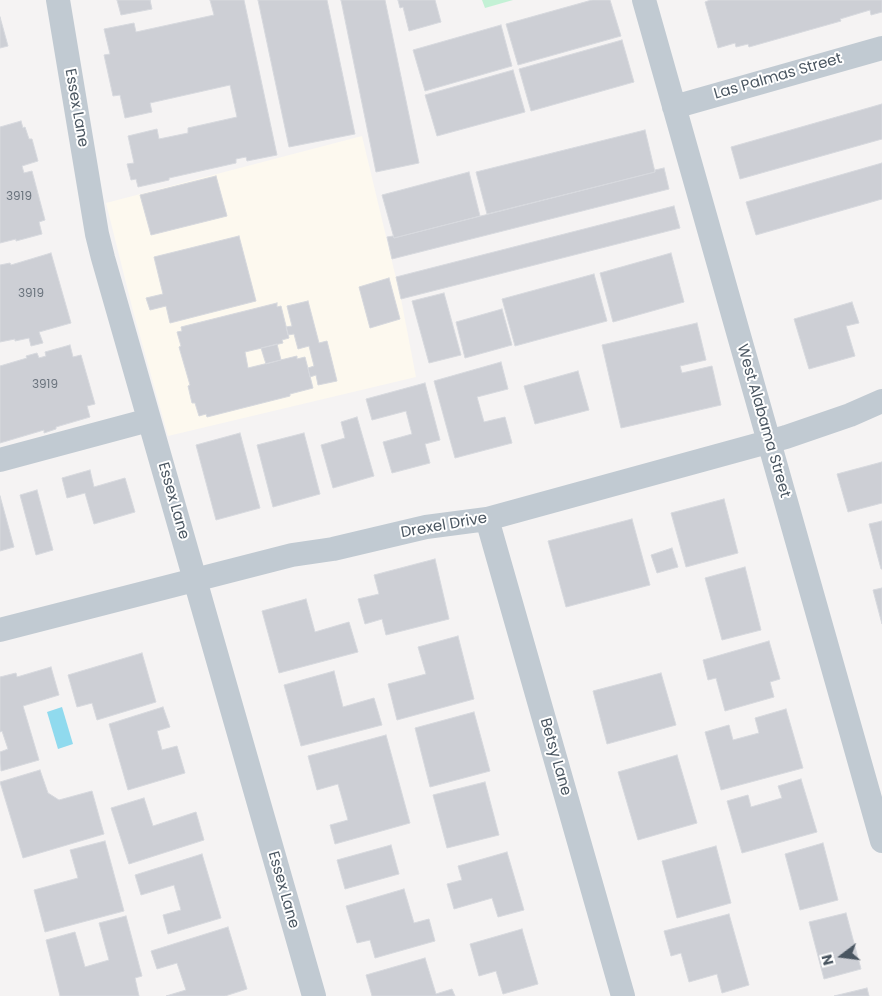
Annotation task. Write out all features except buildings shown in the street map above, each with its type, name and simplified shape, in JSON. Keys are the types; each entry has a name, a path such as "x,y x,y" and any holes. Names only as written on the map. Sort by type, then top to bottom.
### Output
{"street":[{"name":"Essex Lane","path":"58,0 97,234 314,996"},
{"name":"West Alabama Street","path":"644,0 882,841"},
{"name":"Las Palmas Street","path":"674,107 882,48"},
{"name":"Drexel Drive","path":"0,630 292,555 333,549 426,527 487,519 769,442 850,415 882,401"},
{"path":"0,460 149,420"},
{"name":"Betsy Lane","path":"487,519 623,996"}],"shaded area":[{"path":"362,136 401,299 416,377 168,436 133,311 106,203"}],"green space":[{"path":"482,0 513,0 485,8"}],"water":[{"path":"62,707 73,744 58,749 47,712"}]}
